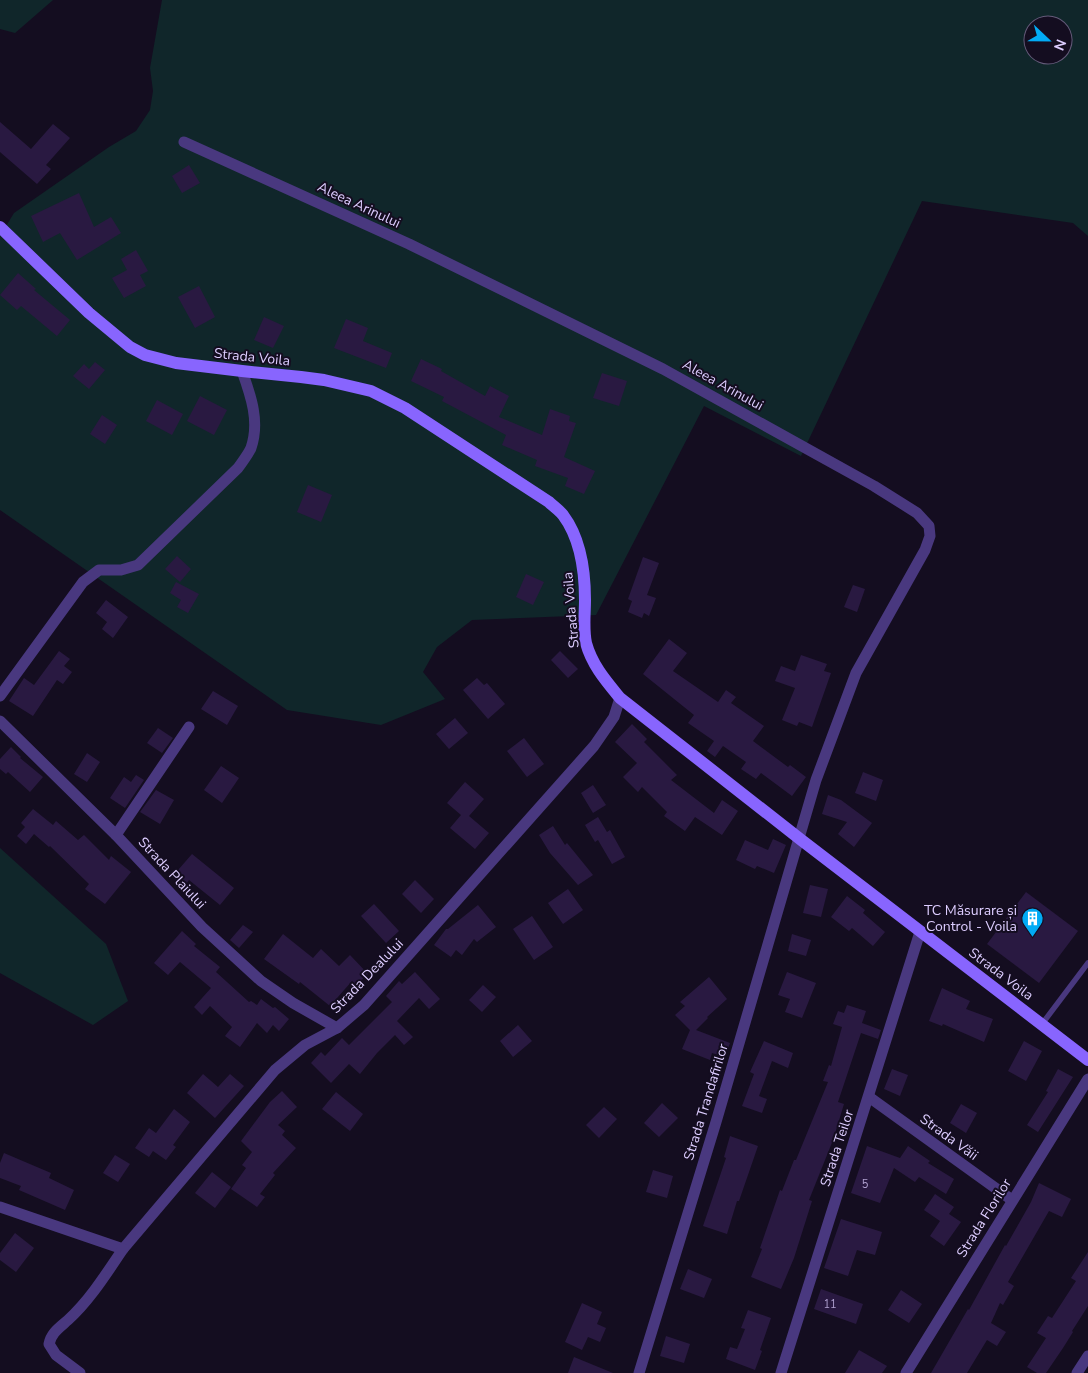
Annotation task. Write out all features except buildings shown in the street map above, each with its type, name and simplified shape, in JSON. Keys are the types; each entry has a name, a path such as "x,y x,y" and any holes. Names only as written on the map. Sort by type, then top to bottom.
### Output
{"main road":[{"name":"Strada Voila","path":"0,227 89,313 130,347 161,360 242,372 324,380 371,391 391,400 524,484 549,502 562,515 575,536 581,557 584,577 586,641 590,654 602,676 620,698 920,932 1088,1060"}],"street":[{"name":"Aleea Arinului","path":"184,142 408,244 663,369 874,486 917,513 929,526 930,536 925,550 856,673 816,780 800,839"},
{"path":"0,694 83,582 99,570 121,570 138,565 238,468 250,449 255,429 252,398 242,372"},
{"name":"Strada Dealului","path":"80,1373 56,1355 49,1344 50,1336 73,1315 98,1287 123,1249 275,1070 304,1045 337,1028 364,1004 594,746 614,717 620,698"},
{"name":"Strada Plaiului","path":"0,721 116,835 202,927 261,981 293,1003 337,1028"},
{"path":"116,835 189,727"},
{"name":"Strada Trandafirilor","path":"639,1373 719,1113 800,839"},
{"name":"Strada Teilor","path":"780,1373 920,932"},
{"name":"Strada Florilor","path":"906,1373 1088,1079"},
{"name":"Strada Văii","path":"868,1098 1012,1200"},
{"path":"0,1207 123,1249"},
{"path":"1077,1373 1088,1356"}],"lane":[{"path":"1042,1024 1088,963"}],"green space":[{"path":"0,0 53,0 15,33 0,29"},
{"path":"162,0 1088,0 1088,236 1073,223 922,201 801,456 704,406 596,615 472,620 437,647 423,672 445,699 381,725 287,710 0,510 0,236 14,213 109,147 136,131 150,110 153,91 150,68"},
{"path":"0,848 106,944 128,1001 93,1025 0,973"}],"place":[{"name":"TC Măsurare și Control - Voila","path":"1033,937"}]}
